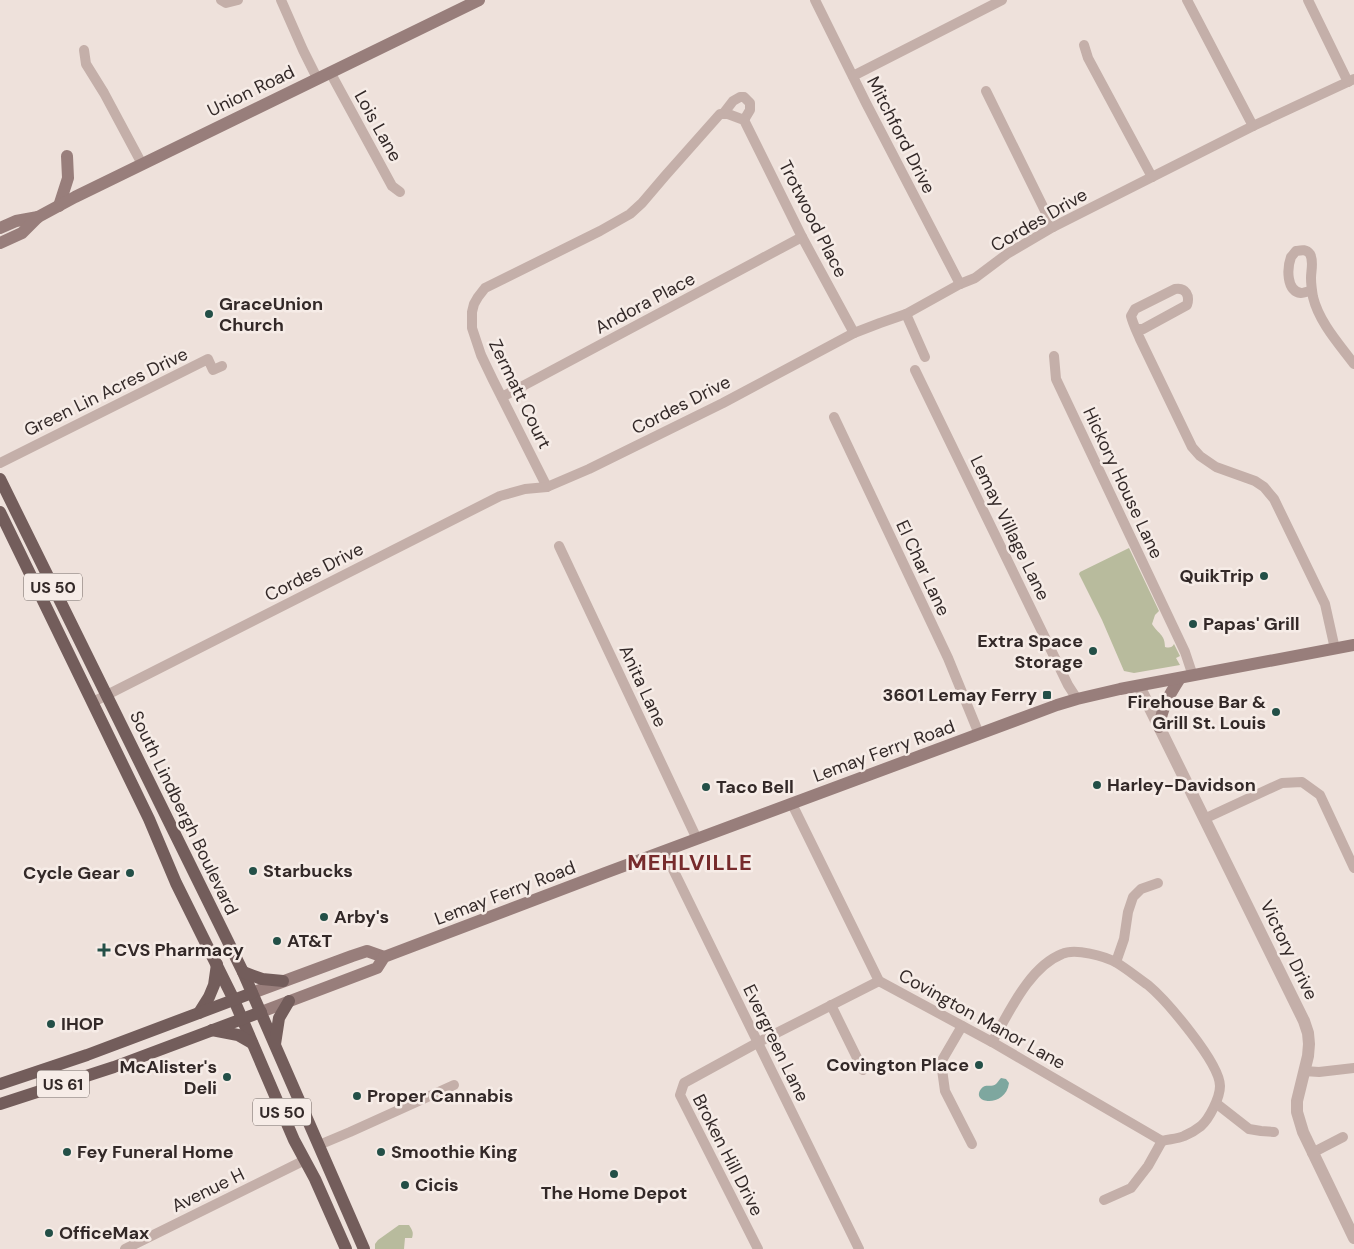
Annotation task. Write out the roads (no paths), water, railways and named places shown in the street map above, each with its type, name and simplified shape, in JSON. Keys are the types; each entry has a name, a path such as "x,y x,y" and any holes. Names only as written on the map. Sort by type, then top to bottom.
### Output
{"main road":[{"name":"Union Road","path":"0,228 16,221 38,217 317,78 480,0"},
{"path":"59,206 68,178 67,156"},
{"name":"Union Road","path":"0,243 22,233 38,217"},
{"name":"South Lindbergh Boulevard","path":"0,480 243,972 364,1249"},
{"name":"South Lindbergh Boulevard","path":"0,512 93,702 149,819 176,882 234,1000 294,1140 315,1179 346,1249"},
{"name":"Lemay Ferry Road","path":"0,1104 114,1067 242,1020 377,968 384,957 1077,699 1354,646"},
{"path":"1159,726 1163,708 1169,695 1186,677"},
{"name":"Lemay Ferry Road","path":"0,1084 87,1055 367,951 384,957"},
{"path":"199,1013 214,985 217,964"},
{"path":"243,972 262,979 283,981"},
{"path":"275,1044 279,1018 289,1001"},
{"path":"212,1030 238,1035 252,1043"}],"street":[{"path":"222,0 226,3 238,0"},
{"path":"281,0 317,78"},
{"name":"Mitchford Drive","path":"815,0 960,284"},
{"path":"853,76 1002,0"},
{"path":"1187,0 1253,126"},
{"path":"1308,0 1351,80"},
{"path":"1084,45 1088,58 1152,177"},
{"path":"84,50 86,64 104,93 142,164"},
{"name":"Lois Lane","path":"330,72 392,186 400,192"},
{"name":"Cordes Drive","path":"93,702 500,496 525,489 547,487 589,469 723,403 854,333 906,314 960,284 975,278 1007,254 1052,227 1253,126 1351,80"},
{"path":"986,91 1052,227"},
{"path":"740,97 744,97 750,103 750,110 744,120 728,115 734,101 740,97"},
{"name":"Zermatt Court","path":"547,487 481,355 472,328 474,304 485,288 600,231 636,210 720,114 728,115"},
{"name":"Trotwood Place","path":"744,120 802,237 854,333"},
{"name":"Andora Place","path":"502,397 802,237"},
{"path":"1136,329 1143,329 1187,305 1189,300 1188,294 1180,288 1175,289 1135,308 1131,316 1136,329 1192,447 1200,456 1216,466 1255,481 1264,487 1274,499 1325,604 1335,649"},
{"path":"1312,290 1317,308 1325,323 1354,364"},
{"path":"906,314 925,357"},
{"name":"Hickory House Lane","path":"1054,356 1056,379 1185,652 1186,677"},
{"name":"Green Lin Acres Drive","path":"0,463 208,360 213,370 222,366"},
{"name":"Lemay Village Lane","path":"915,370 1068,685 1077,699"},
{"name":"El Char Lane","path":"834,417 948,658 979,734"},
{"name":"Anita Lane","path":"560,546 697,839"},
{"name":"Victory Drive","path":"1139,686 1304,1021 1309,1044 1296,1101 1297,1112 1312,1153 1354,1238"},
{"path":"1204,819 1282,783 1302,782 1320,795 1354,868"},
{"name":"Covington Manor Lane","path":"792,804 879,981 992,1042 1162,1141"},
{"name":"Evergreen Lane","path":"664,852 859,1249"},
{"path":"1116,962 1124,939 1128,912 1133,897 1141,889 1158,883"},
{"path":"992,1042 1028,981 1048,963 1063,954 1082,952 1116,962 1148,986 1200,1044 1214,1067 1220,1086 1217,1104 1201,1126 1182,1137 1162,1141 1148,1166 1130,1188 1104,1200"},
{"name":"Broken Hill Drive","path":"758,1249 680,1095 684,1083 757,1042 879,981"},
{"path":"831,1005 863,1070"},
{"path":"962,1026 941,1062 945,1091 972,1144"},
{"path":"1304,1071 1320,1072 1354,1068"},
{"path":"319,1145 454,1085"},
{"path":"1217,1104 1249,1129 1261,1132 1274,1132"},
{"path":"1312,1153 1343,1137"},
{"name":"Avenue H","path":"125,1249 305,1160"}],"water":[{"path":"1001,1078 1006,1079 1009,1083 1002,1097 990,1101 980,1098 979,1094 983,1087 996,1084"}],"place":[{"name":"GraceUnion Church","path":"209,314"},
{"name":"QuikTrip","path":"1264,576"},
{"name":"Papas' Grill","path":"1193,624"},
{"name":"Extra Space Storage","path":"1093,651"},
{"name":"3601 Lemay Ferry","path":"1047,695"},
{"name":"Firehouse Bar & Grill St. Louis","path":"1276,712"},
{"name":"Harley-Davidson","path":"1097,785"},
{"name":"Taco Bell","path":"706,787"},
{"name":"Starbucks","path":"253,871"},
{"name":"Cycle Gear","path":"130,873"},
{"name":"Arby's","path":"324,917"},
{"name":"AT&T","path":"277,941"},
{"name":"CVS Pharmacy","path":"104,950"},
{"name":"IHOP","path":"51,1024"},
{"name":"Covington Place","path":"979,1065"},
{"name":"McAlister's Deli","path":"227,1077"},
{"name":"Proper Cannabis","path":"357,1096"},
{"name":"Fey Funeral Home","path":"67,1152"},
{"name":"Smoothie King","path":"381,1152"},
{"name":"The Home Depot","path":"614,1174"},
{"name":"Cicis","path":"405,1185"},
{"name":"OfficeMax","path":"49,1233"}],"district":[{"name":"MEHLVILLE","path":"690,862"}]}
